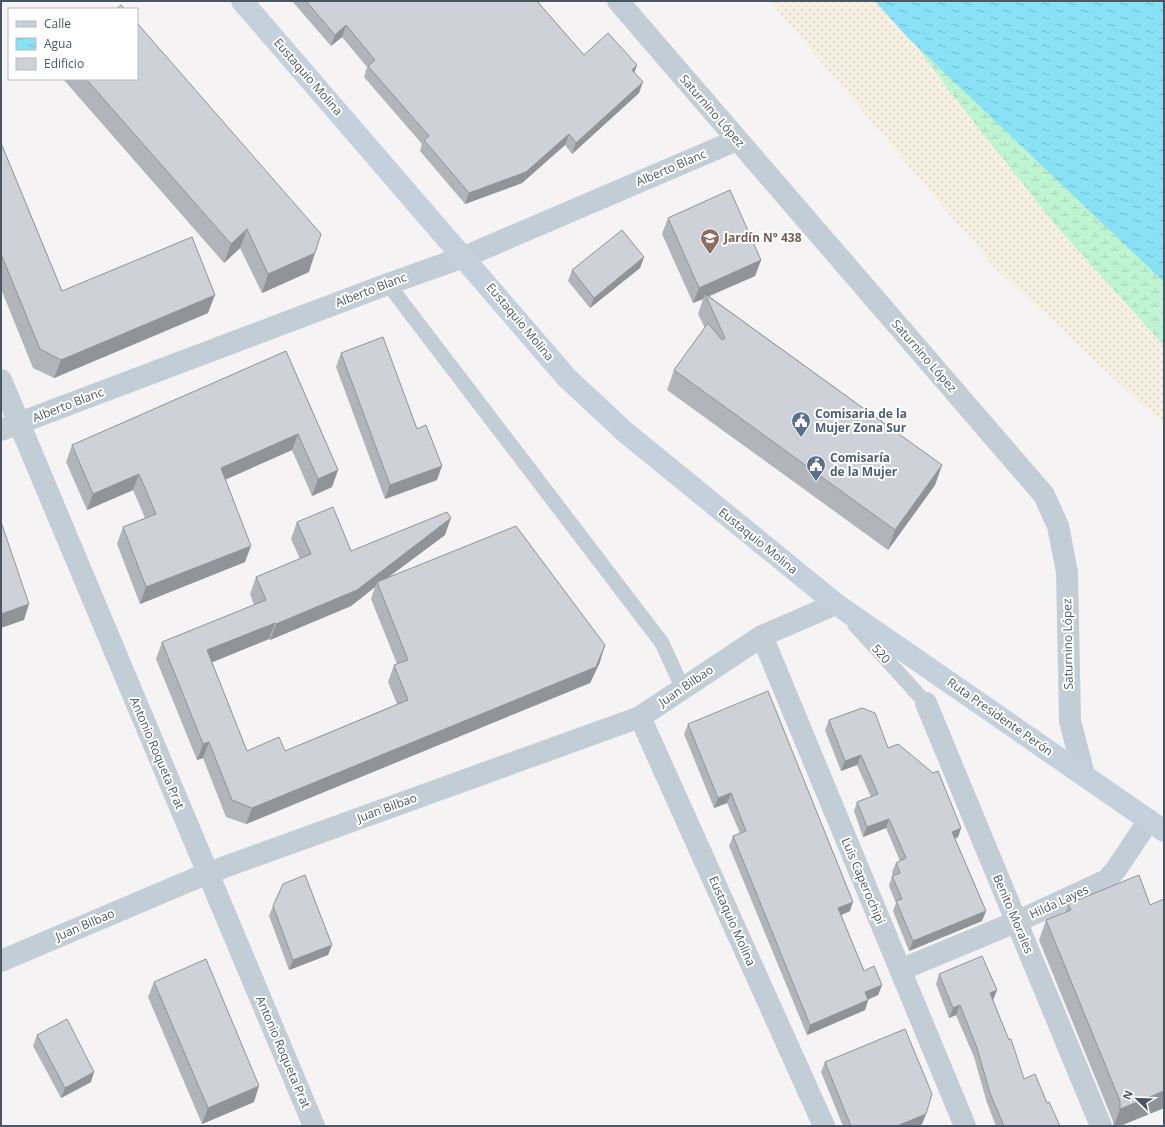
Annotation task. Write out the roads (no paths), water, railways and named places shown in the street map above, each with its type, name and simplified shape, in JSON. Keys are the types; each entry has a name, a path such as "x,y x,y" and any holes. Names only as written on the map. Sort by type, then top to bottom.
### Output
{"main road":[{"name":"Eustaquio Molina","path":"242,1 567,378 632,437 836,604"},
{"name":"Ruta Presidente Perón","path":"836,604 1156,825"}],"street":[{"name":"Saturnino López","path":"618,1 1044,495 1058,526 1067,572 1070,721 1084,775"},
{"name":"Alberto Blanc","path":"10,427 388,284 464,257 737,140"},
{"name":"Antonio Roqueta Prat","path":"1,380 10,427 208,873 314,1126"},
{"name":"Juan Bilbao","path":"1,961 208,873 640,717 762,636 836,604"},
{"name":"Luis Caperochipi","path":"762,636 965,1126"},
{"name":"Benito Morales","path":"926,703 1101,1126"},
{"name":"Eustaquio Molina","path":"640,717 824,1126"},
{"name":"Hilda Layes","path":"900,970 1016,922 1107,880 1156,825"}],"lane":[{"path":"388,284 662,644 683,688"},
{"name":"520","path":"836,604 926,703"}],"water":[{"path":"875,1 1164,1 1164,282 907,37"}],"place":[{"name":"Jardín N° 438","path":"710,255"},
{"name":"Comisaria de la Mujer Zona Sur","path":"801,438"},
{"name":"Comisaría de la Mujer","path":"816,482"}]}
